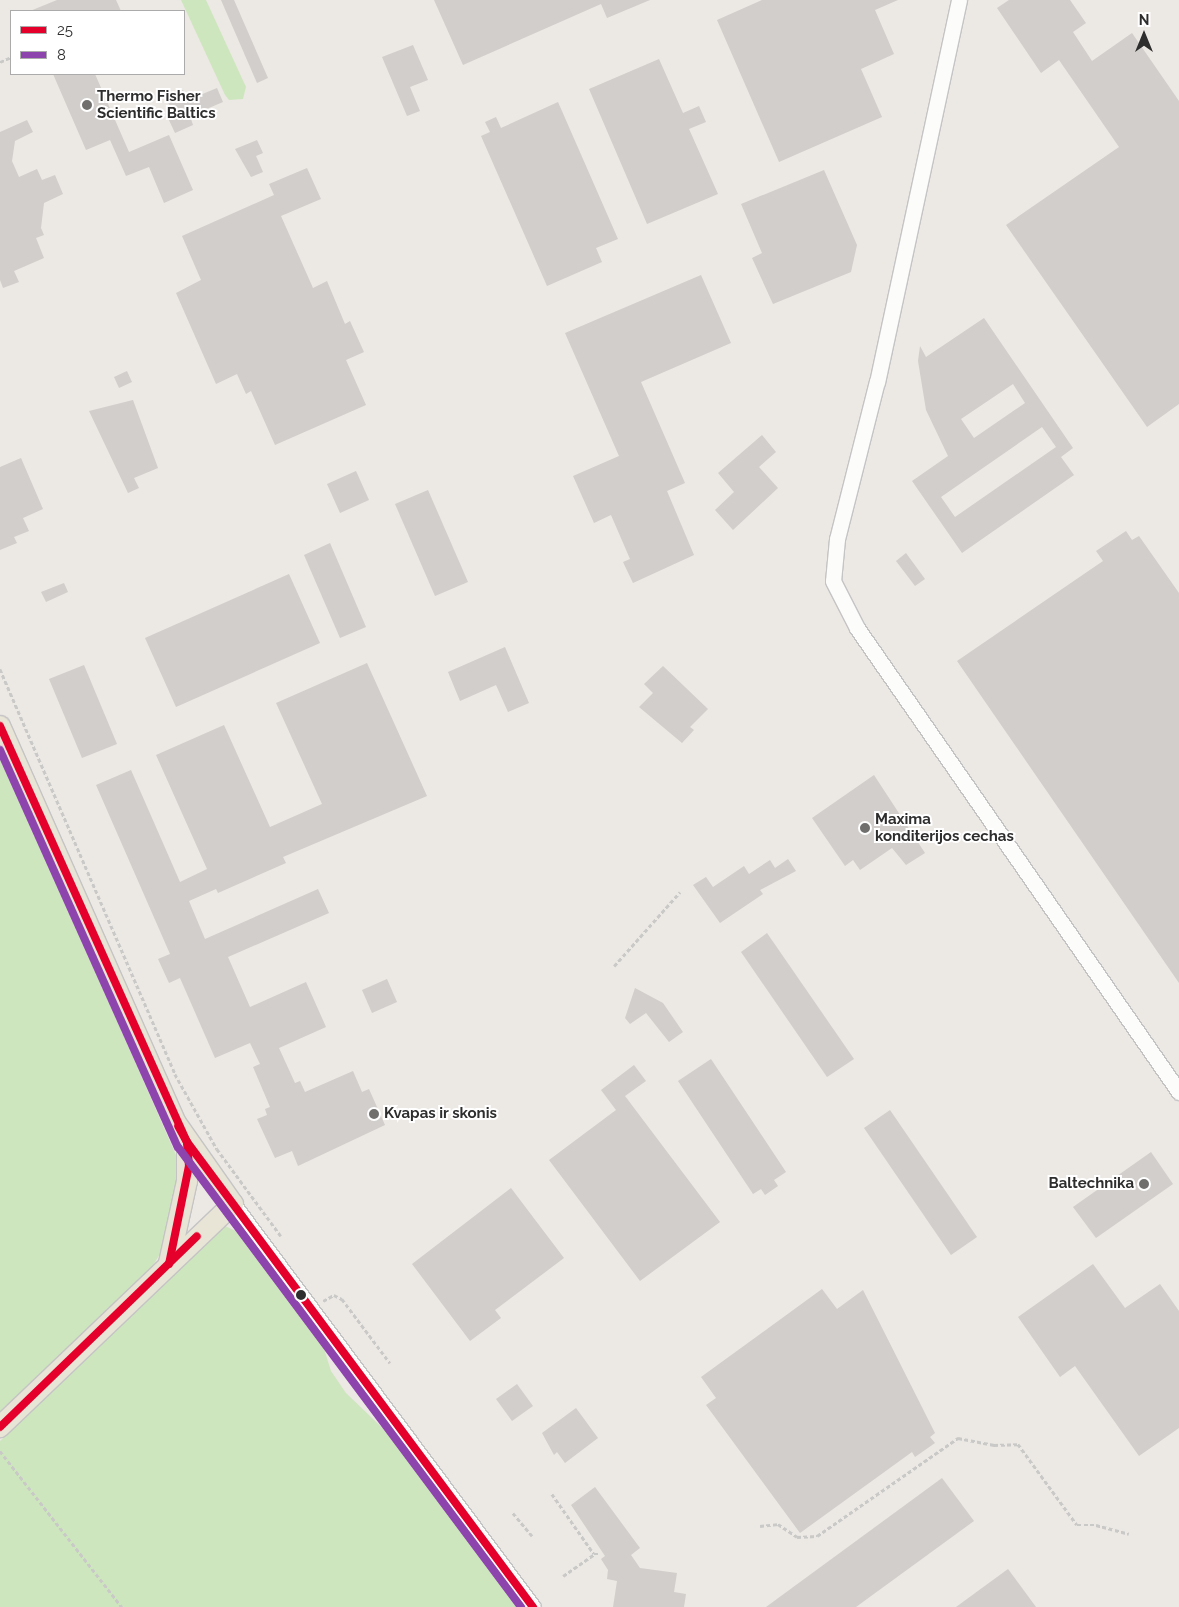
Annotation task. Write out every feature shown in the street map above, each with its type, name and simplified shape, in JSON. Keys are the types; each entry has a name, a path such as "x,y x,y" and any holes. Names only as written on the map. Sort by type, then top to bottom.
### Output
{"main road":[{"path":"0,726 186,1142 234,1204 169,1264 0,1428"},
{"path":"169,1264 187,1181 186,1142"}],"street":[{"path":"959,0 877,381 836,539 833,581 857,628 1179,1092"},
{"path":"234,1204 533,1607"}],"path":[{"path":"0,669 176,1076 217,1150 281,1236"},
{"path":"614,966 680,892"},
{"path":"310,1307 334,1295 342,1299 390,1363"},
{"path":"760,1526 778,1524 797,1536 817,1536 958,1438 994,1445 1018,1444 1077,1525 1096,1525 1128,1534"},
{"path":"0,1450 122,1607"},
{"path":"552,1494 594,1554"},
{"path":"513,1513 532,1536"},
{"path":"563,1576 594,1554 600,1554"}],"green space":[{"path":"181,0 206,0 246,87 243,99 229,100 225,95"},
{"path":"0,754 179,1162 179,1174 172,1218 160,1254 149,1272 0,1416"},
{"path":"225,1226 238,1232 322,1342 331,1371 346,1393 396,1441 519,1607 0,1607 0,1441 215,1230"}],"building":[{"path":"57,0 116,0 121,10 32,10"},
{"path":"221,0 234,0 268,78 257,83"},
{"path":"434,0 650,0 607,18 601,4 463,65"},
{"path":"762,0 898,0 875,10 894,54 861,69 882,117 779,162 717,20"},
{"path":"1009,0 1070,0 1086,23 1073,32 1092,61 1132,33 1179,101 1179,404 1147,427 1006,225 1119,147 1059,60 1041,73 997,8"},
{"path":"413,45 428,80 410,87 420,111 407,116 382,57"},
{"path":"659,59 683,113 699,106 706,122 689,129 718,194 647,224 589,89"},
{"path":"53,75 95,75 129,152 169,135 193,190 164,203 149,167 126,176 110,140 86,150"},
{"path":"217,88 223,102 190,116 193,125 175,133 168,118 174,115 166,98 183,90 188,100"},
{"path":"558,102 618,239 596,248 602,262 547,286 481,136 490,132 485,122 496,117 501,128"},
{"path":"27,120 33,132 15,141 12,161 19,177 37,169 42,180 55,175 63,194 44,203 41,228 44,235 36,238 44,258 14,271 19,282 3,288 0,280 0,132"},
{"path":"257,140 263,153 256,156 263,172 251,177 235,149"},
{"path":"307,168 321,199 281,216 313,288 327,281 345,324 350,321 364,352 346,360 366,405 275,445 251,391 246,394 237,374 216,384 176,293 201,280 182,236 274,195 269,184"},
{"path":"824,170 857,245 851,272 773,304 752,258 762,253 741,204"},
{"path":"701,275 731,343 641,382 685,483 667,491 694,555 633,583 623,562 630,559 611,515 594,523 573,476 619,456 565,333"},
{"path":"984,318 1073,448 1061,457 1074,475 962,553 912,481 948,456 926,410 918,361 920,346 926,357","holes":["1013,384 1025,403 974,438 961,419","1042,427 1056,447 955,517 941,497"]},
{"path":"127,371 132,382 119,388 114,377"},
{"path":"133,400 158,468 134,478 139,488 128,493 89,411"},
{"path":"762,435 776,452 759,467 778,488 733,530 715,510 734,492 718,473"},
{"path":"21,458 43,509 23,518 29,531 14,537 17,543 0,550 0,467"},
{"path":"356,471 369,500 340,513 327,484"},
{"path":"428,490 468,582 435,596 395,504"},
{"path":"1126,531 1132,540 1139,536 1179,593 1179,983 957,661 1103,561 1096,551"},
{"path":"330,543 366,627 340,638 304,555"},
{"path":"906,553 925,579 915,586 896,561"},
{"path":"289,574 320,643 176,707 145,638"},
{"path":"64,583 68,592 46,602 41,592"},
{"path":"505,647 529,703 508,712 496,685 460,701 448,672"},
{"path":"367,663 427,796 283,857 286,863 218,893 216,889 189,901 205,939 318,889 329,913 228,957 250,1007 306,982 326,1027 279,1048 295,1083 300,1081 305,1092 353,1071 362,1092 369,1089 385,1125 298,1166 292,1151 275,1158 257,1119 267,1115 265,1109 270,1107 253,1067 260,1064 250,1043 215,1058 180,978 169,983 158,959 170,954 96,785 131,770 180,882 207,869 156,755 224,725 270,827 322,804 276,703"},
{"path":"84,665 117,744 82,758 49,679"},
{"path":"663,666 708,709 690,727 694,730 682,743 639,707 653,693 644,684"},
{"name":"Maxima konditerijos cechas","path":"874,775 925,853 906,865 892,848 860,870 853,860 845,866 812,818"},
{"path":"788,859 796,871 760,890 763,894 720,923 693,885 706,877 713,887 744,866 749,874 770,860 775,868"},
{"path":"767,933 854,1059 827,1077 741,952"},
{"path":"387,979 397,1002 372,1013 362,990"},
{"path":"635,988 663,1003 683,1032 669,1042 646,1013 630,1024 625,1018"},
{"path":"711,1059 786,1172 774,1180 778,1186 765,1195 761,1189 753,1194 678,1081"},
{"path":"634,1065 646,1081 625,1096 720,1222 640,1281 549,1160 616,1110 601,1090"},
{"path":"890,1110 977,1237 951,1255 864,1128"},
{"path":"1151,1152 1173,1184 1096,1238 1073,1207"},
{"path":"511,1188 564,1258 495,1310 501,1318 470,1341 412,1264"},
{"path":"1093,1264 1125,1308 1160,1284 1179,1311 1179,1428 1139,1456 1075,1366 1060,1377 1018,1317"},
{"path":"822,1289 837,1309 863,1290 935,1433 930,1437 935,1443 915,1457 912,1452 800,1533 706,1405 716,1398 701,1377"},
{"path":"517,1384 533,1406 512,1421 496,1399"},
{"path":"576,1408 598,1438 565,1463 557,1452 554,1455 542,1433"},
{"path":"942,1478 974,1521 856,1607 766,1607"},
{"path":"595,1487 640,1548 631,1555 640,1568 677,1573 674,1592 686,1594 684,1607 613,1607 617,1581 607,1579 608,1570 601,1559 605,1556 571,1505"},
{"path":"1008,1569 1036,1607 956,1607"}],"transit line":[{"name":"25","path":"0,726 187,1142 533,1607"},
{"name":"8","path":"0,750 178,1147 521,1607"},
{"name":"25","path":"169,1264 189,1166 187,1142 178,1126"},
{"name":"25","path":"0,1427 197,1236"}],"place":[{"name":"Thermo Fisher Scientific Baltics","path":"87,105"},
{"name":"Maxima konditerijos cechas","path":"865,828"},
{"name":"Kvapas ir skonis","path":"374,1114"},
{"name":"Baltechnika","path":"1144,1184"}]}
